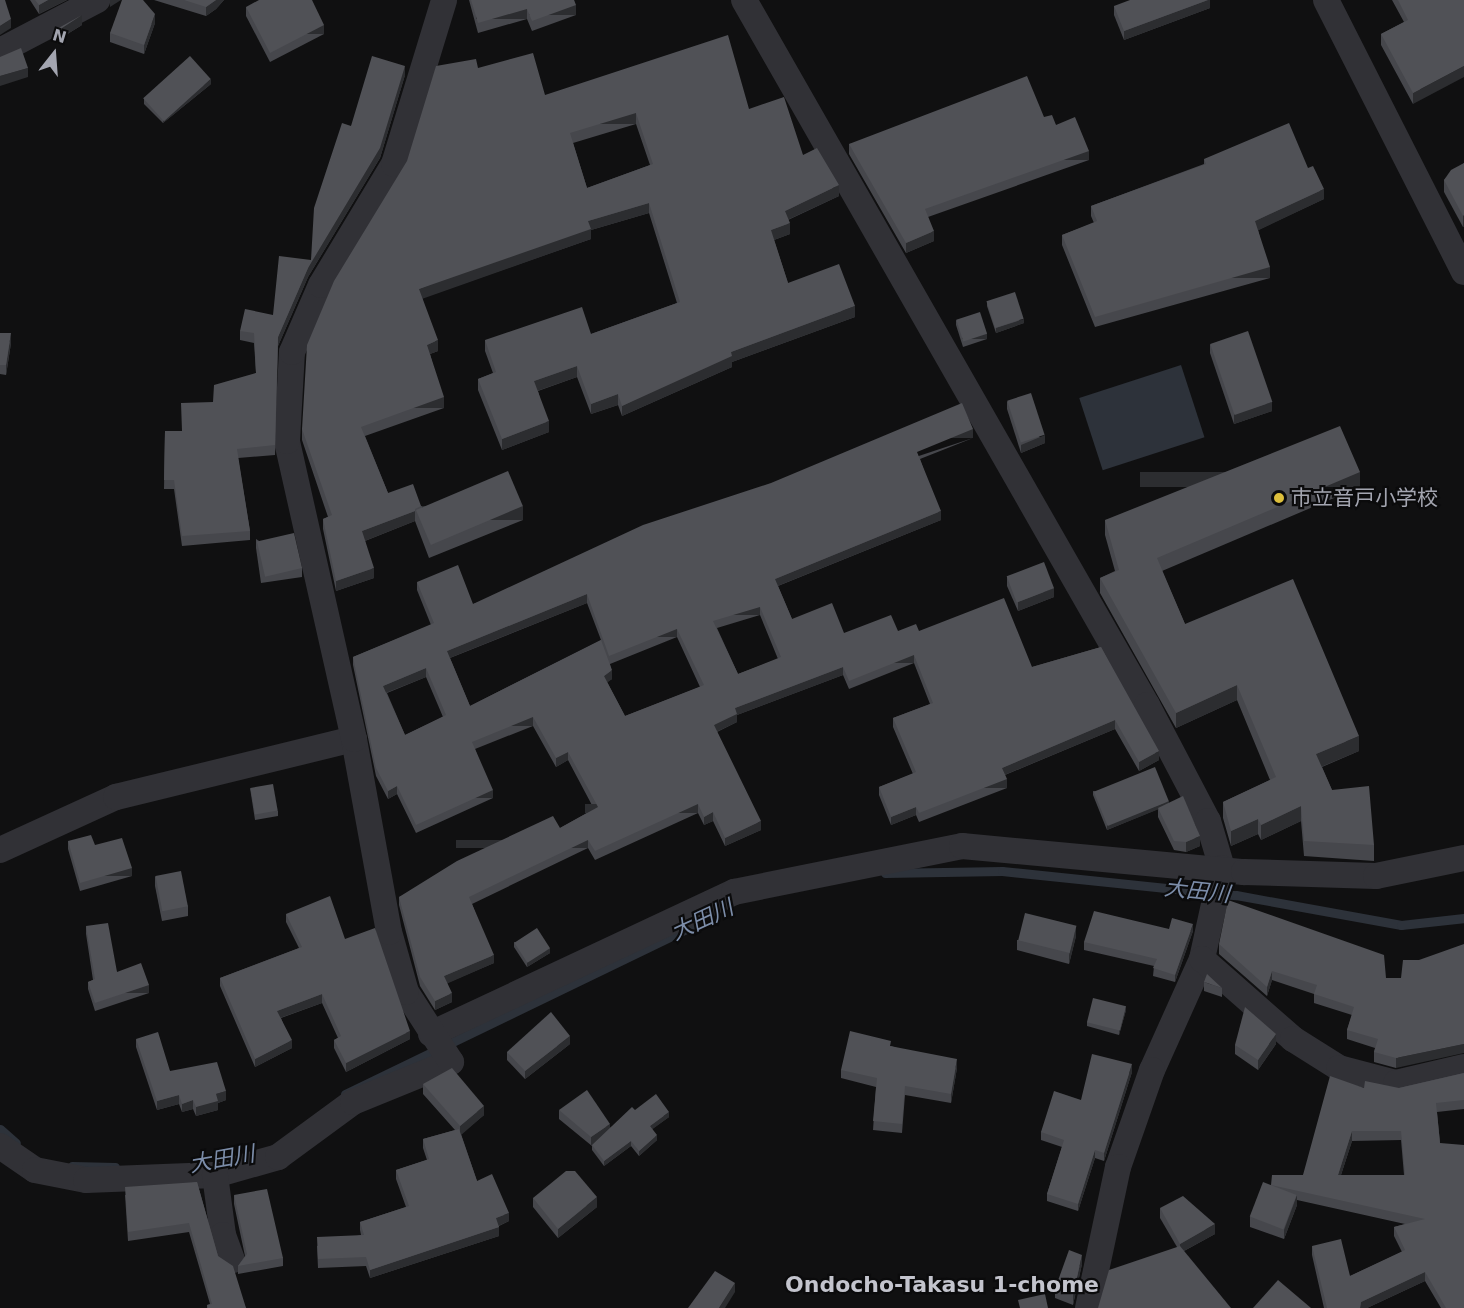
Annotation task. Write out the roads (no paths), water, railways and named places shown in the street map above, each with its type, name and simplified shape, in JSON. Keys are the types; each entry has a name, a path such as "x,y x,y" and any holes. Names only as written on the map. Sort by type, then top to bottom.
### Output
{"street":[{"path":"0,51 97,0"},
{"path":"0,1146 35,1170 86,1180 215,1175 278,1156 353,1102 451,1062 430,1034 406,992 389,932 354,739 287,441 287,377 321,285 394,164 444,0"},
{"path":"744,0 1147,705 1208,821 1222,868 1202,959 1152,1070 1118,1167 1088,1308"},
{"path":"1326,0 1464,272"},
{"path":"0,850 116,796 354,739"},
{"path":"430,1034 734,892 826,870 962,846 1222,868 1376,876 1464,858"},
{"path":"1202,959 1293,1039 1339,1068 1396,1083 1464,1067"},
{"path":"215,1175 223,1235 232,1260"}],"waterway":[{"name":"大田川","path":"885,873 1002,871 1236,895 1401,925 1464,918"},
{"name":"大田川","path":"345,1094 692,926"},
{"name":"大田川","path":"0,1129 16,1143"},
{"name":"大田川","path":"72,1166 115,1167"}],"place":[{"name":"市立音戸小学校","path":"1279,498"}],"district":[{"name":"Ondocho-Takasu 1-chome","path":"942,1285"}]}
